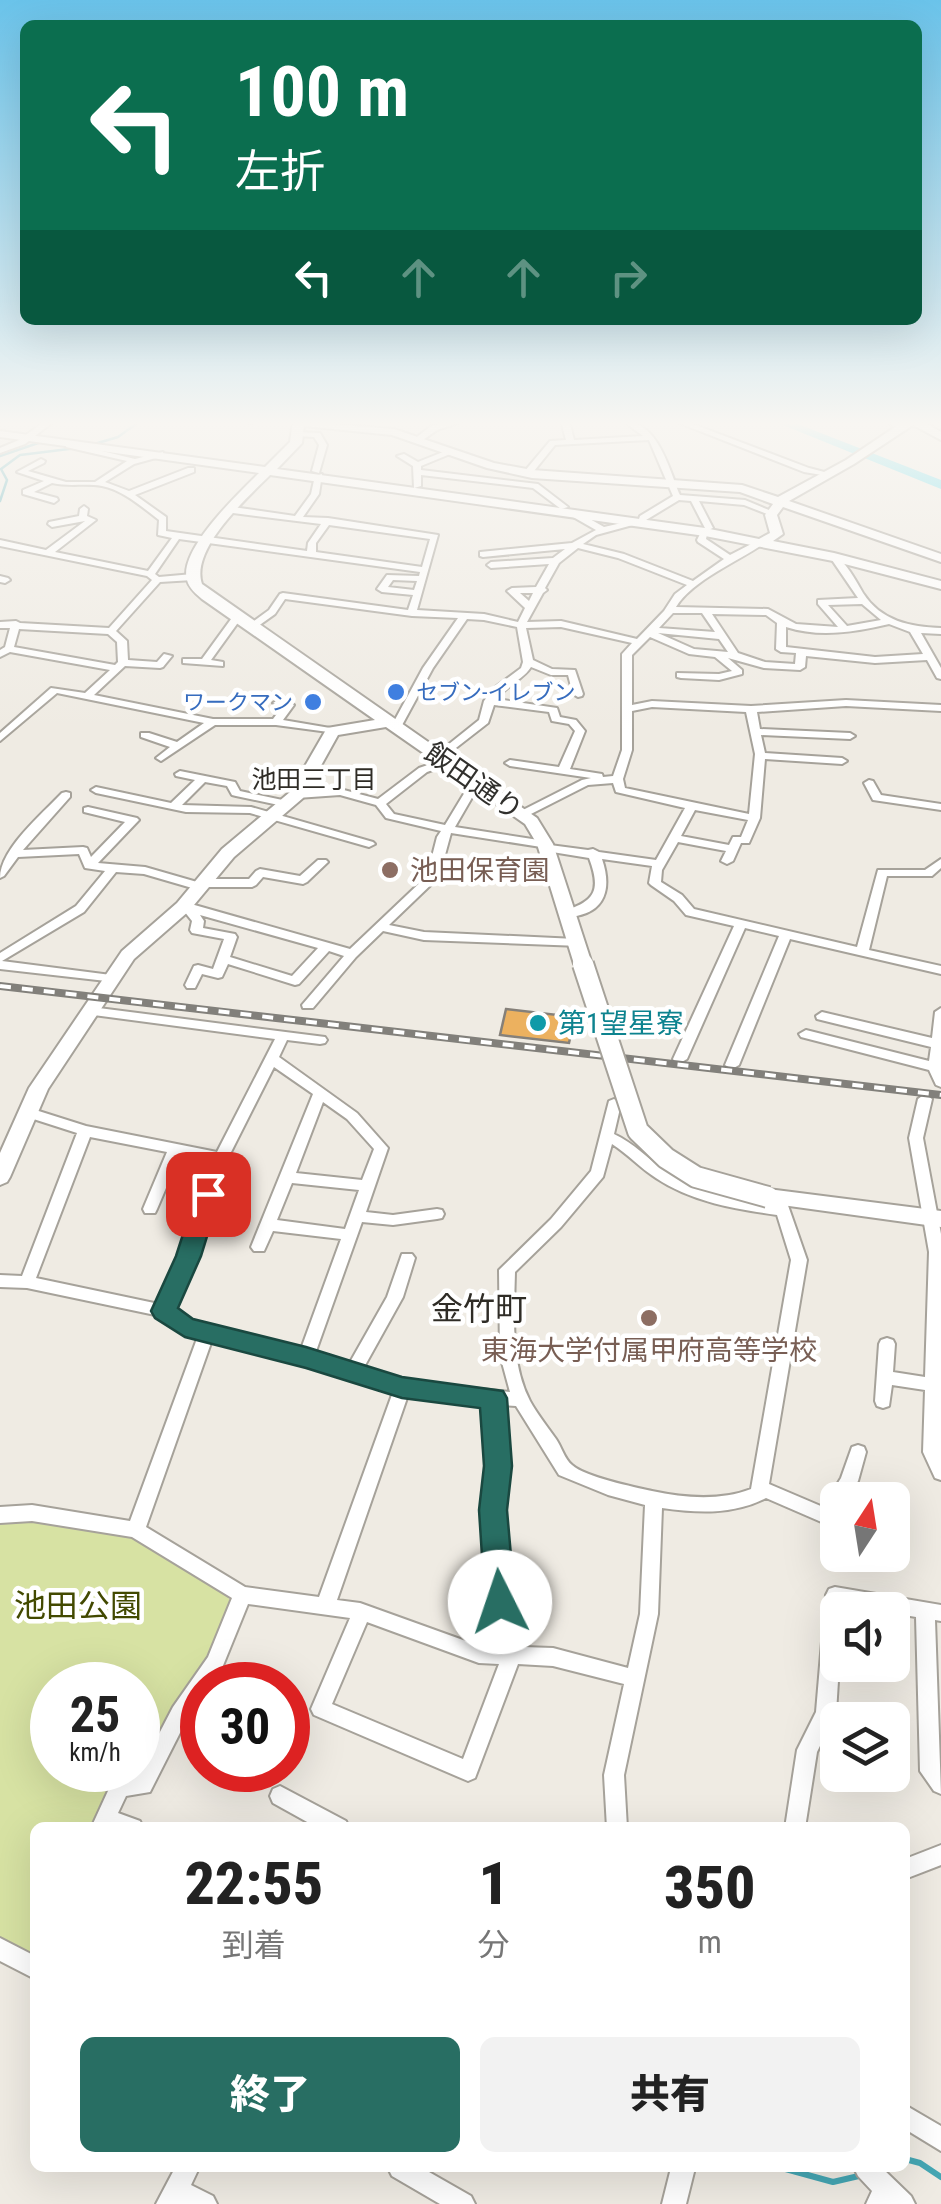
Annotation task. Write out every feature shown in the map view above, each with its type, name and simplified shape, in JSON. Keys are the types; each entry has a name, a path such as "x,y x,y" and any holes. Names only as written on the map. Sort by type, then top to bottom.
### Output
{"street":[{"path":"47,552 87,524"},
{"path":"163,524 160,532 177,536 423,575"},
{"path":"2,544 154,577 193,578 194,566 208,538 221,524"},
{"path":"311,556 312,543 326,524"},
{"path":"348,524 435,536 412,613"},
{"path":"592,524 602,530"},
{"path":"380,803 443,758 484,720 488,702 501,682 525,670 528,662 521,625 555,561 602,530 625,524"},
{"path":"666,524 766,540 941,582"},
{"path":"704,524 707,530"},
{"path":"754,818 620,790 616,779 627,750 627,654 670,610 678,596 730,559 777,534 775,524"},
{"path":"847,524 941,558"},
{"path":"707,530 701,540 730,559"},
{"path":"111,630 154,577 177,536"},
{"path":"766,540 941,582"},
{"path":"483,554 574,545 621,556 694,585"},
{"path":"834,557 845,569 861,601 888,622 914,630 941,632"},
{"path":"491,565 555,561"},
{"path":"418,594 382,589 390,577 423,575"},
{"name":"飯田通り","path":"193,578 198,589 236,617 522,814 545,846 638,1131 655,1151 688,1175 733,1192 777,1202 936,1219"},
{"path":"531,608 512,592 542,590"},
{"path":"251,627 272,612 284,596 521,625 562,624 638,642"},
{"path":"844,628 821,602 861,601"},
{"path":"670,610 768,612 780,625 810,630 888,622"},
{"path":"706,612 734,655"},
{"path":"0,738 55,690 213,722 276,722 332,731 392,724 464,616"},
{"path":"204,662 236,617"},
{"path":"16,624 4,652 120,666 160,666 167,656"},
{"path":"0,625 111,630 122,641 120,666 86,696"},
{"path":"780,625 781,649 875,660 927,657"},
{"path":"914,630 941,676"},
{"path":"650,632 723,636"},
{"path":"650,632 692,652 734,655 764,666 800,667 801,653"},
{"path":"681,675 718,677 739,672 718,654"},
{"path":"186,661 220,664"},
{"path":"528,662 551,672 572,672 578,694"},
{"path":"488,702 553,710 556,719 572,722 580,731 564,769"},
{"path":"276,722 289,705 278,703"},
{"path":"628,709 652,704 751,708 846,703 941,708"},
{"path":"675,838 730,855 737,839 746,841 754,818 760,756 751,708"},
{"path":"161,758 213,722"},
{"path":"0,724 15,723"},
{"path":"0,1177 26,1112 128,955 184,907 228,853 286,805 332,731"},
{"path":"756,732 850,736"},
{"path":"146,735 178,746"},
{"path":"760,756 842,761"},
{"path":"510,763 616,779"},
{"path":"180,774 231,784 236,793 286,805 368,844"},
{"path":"173,807 203,778"},
{"path":"522,814 586,782 616,779"},
{"path":"308,1005 352,954 433,877 447,830 476,782"},
{"path":"869,784 878,798 941,807"},
{"path":"96,790 173,807 239,809 286,805 340,792 380,803 390,816 447,830 660,864"},
{"path":"0,874 66,795"},
{"path":"692,806 660,864 655,883 678,898 690,912 941,970"},
{"path":"88,810 133,820 89,866"},
{"path":"13,854 83,850 89,866"},
{"path":"567,914 593,906 598,900 602,878 593,852"},
{"path":"89,866 201,884 252,883 260,873 303,880 322,862"},
{"path":"862,953 882,872 928,874 941,862"},
{"path":"0,961 80,909 114,868"},
{"path":"184,907 352,954"},
{"path":"184,907 198,921 196,930 232,937 218,974 198,969 191,985"},
{"path":"680,1059 741,924"},
{"path":"379,927 424,936 576,943"},
{"path":"732,1065 786,935"},
{"path":"224,959 295,981 326,947"},
{"path":"0,961 111,980"},
{"path":"91,1011 320,1040"},
{"path":"941,1012 935,1067 941,1082"},
{"path":"822,1016 937,1044"},
{"path":"806,1034 935,1067"},
{"path":"164,1311 188,1256 220,1158 283,1036"},
{"path":"271,1058 352,1116 381,1148 306,1357"},
{"path":"259,1247 320,1093"},
{"path":"925,1099 916,1138 936,1219 938,1292 931,1385 936,1410 931,1452 941,1473"},
{"path":"606,1136 625,1142 643,1161 686,1188 726,1202 777,1202 799,1260 760,1494 746,1500 725,1504 654,1499 565,1470 522,1400 507,1360 507,1270 598,1173 606,1136 614,1104"},
{"path":"26,1112 85,1130 220,1158"},
{"path":"27,1282 85,1130"},
{"path":"150,1209 175,1149"},
{"path":"286,1177 366,1186"},
{"path":"356,1216 392,1220 437,1214"},
{"path":"269,1224 350,1235"},
{"path":"353,1372 395,1298 406,1258"},
{"path":"0,1281 27,1282 164,1311 185,1327 306,1357 402,1388 522,1400"},
{"path":"136,1530 207,1332"},
{"path":"884,1400 887,1344"},
{"path":"885,1376 931,1385"},
{"path":"324,1607 402,1388"},
{"path":"479,1654 500,1602 493,1510 498,1466 494,1398"},
{"path":"761,1488 826,1516 849,1481 858,1452"},
{"path":"616,1822 614,1775 648,1614 654,1499"},
{"path":"0,1515 32,1513 136,1530 242,1595 362,1612 479,1654 552,1658 634,1678"},
{"path":"796,1822 806,1750 826,1713 835,1594 933,1611 930,1771 941,1784"},
{"path":"103,1822 120,1787 143,1784 180,1712 215,1662 242,1595"},
{"path":"362,1612 321,1709 468,1771 511,1658"},
{"path":"280,1796 328,1822"},
{"path":"910,1868 941,1855"},
{"path":"0,1948 30,1964"},
{"path":"910,2119 941,2139"},
{"path":"186,2172 172,2197 205,2204"},
{"path":"407,2172 463,2204"},
{"path":"676,2203 682,2172"},
{"path":"869,2172 890,2199"}],"green space":[{"name":"池田公園","path":"21,1521 134,1535 227,1595 230,1601 207,1662 180,1662 180,1709 160,1745 160,1662 30,1662 30,1792 112,1792 98,1822 30,1822 29,1957 0,1938 0,1523"}],"building":[{"name":"第1望星寮","path":"506,1009 575,1017 569,1043 500,1035"}],"waterway":[{"path":"910,2160 941,2177"},
{"path":"797,2172 833,2182 863,2175"}],"railway":[{"path":"0,986 941,1095"}],"place":[{"name":"セブン-イレブン","path":"396,692"},
{"name":"ワークマン","path":"313,702"},
{"name":"池田保育園","path":"390,870"},
{"name":"第1望星寮","path":"538,1023"},
{"name":"東海大学付属甲府高等学校","path":"649,1318"}],"district":[{"name":"池田三丁目","path":"314,779"},
{"name":"金竹町","path":"479,1309"}],"route":[{"path":"208,1194 188,1256 164,1311 185,1327 306,1357 402,1388 494,1398 498,1466 493,1510 500,1602"}]}
